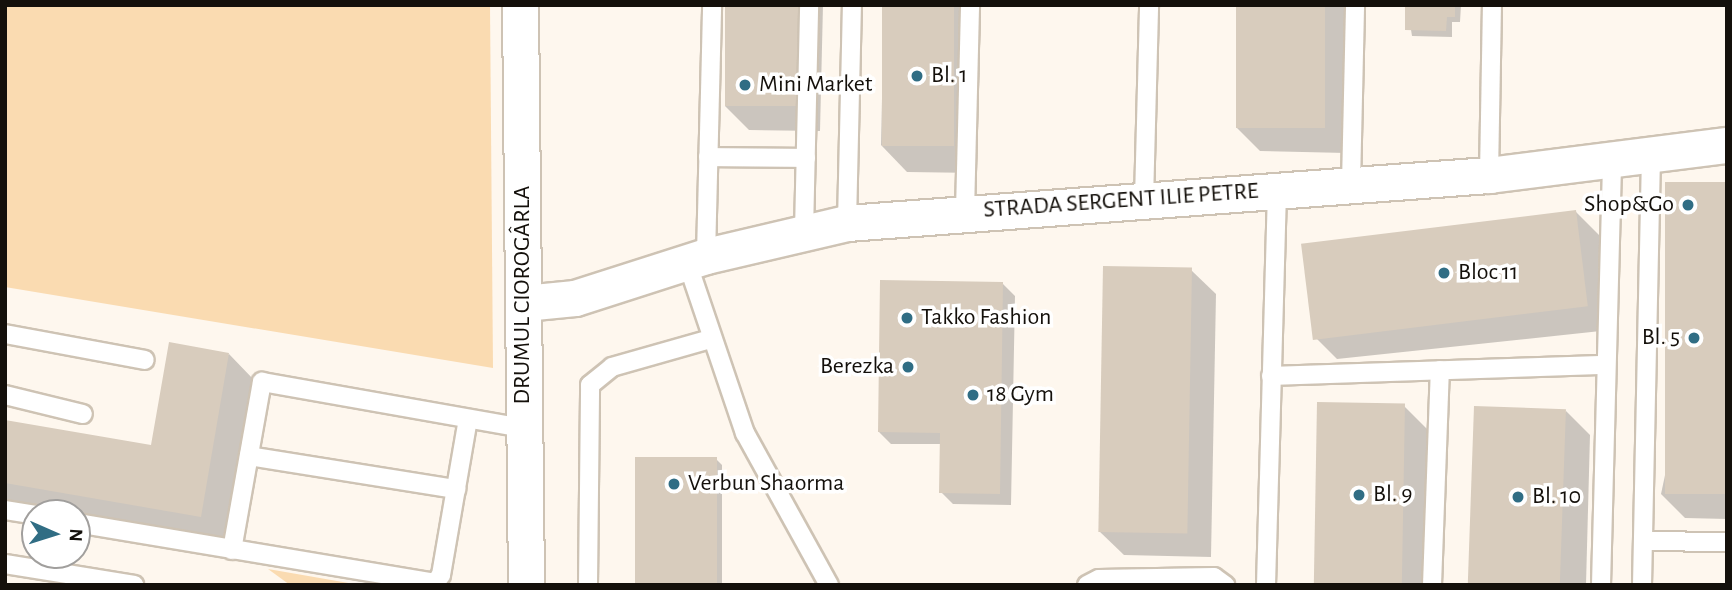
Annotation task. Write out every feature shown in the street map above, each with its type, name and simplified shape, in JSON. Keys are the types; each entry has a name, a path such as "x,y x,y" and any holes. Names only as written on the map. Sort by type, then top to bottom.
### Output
{"street":[{"name":"DRUMUL CIOROGÂRLA","path":"520,5 526,585"},
{"name":"STRADA SERGENT ILIE PETRE","path":"524,303 575,298 697,259 847,223 965,212 1489,175 1612,162 1727,145"}],"lane":[{"path":"712,5 708,158 697,259 710,339 745,433 829,585"},
{"path":"804,232 809,5"},
{"path":"847,223 852,5"},
{"path":"965,212 970,5"},
{"path":"1144,200 1149,5"},
{"path":"1351,184 1355,5"},
{"path":"1489,175 1492,5"},
{"path":"1642,585 1651,157"},
{"path":"708,158 806,158"},
{"path":"1601,585 1612,162"},
{"path":"1266,585 1277,190"},
{"path":"5,334 145,360"},
{"path":"587,585 590,385 612,367 710,339"},
{"path":"1271,376 1606,365"},
{"path":"1433,585 1440,370"},
{"path":"232,550 262,382 523,428"},
{"path":"5,395 83,414"},
{"path":"91,525 435,583 468,419"},
{"path":"249,456 456,489"},
{"path":"1643,541 1727,542"},
{"path":"5,564 134,585"},
{"path":"1087,585 1214,577 1226,585"}],"shaded area":[{"path":"5,5 490,5 493,368 5,287"},
{"path":"268,569 360,585 290,585"}],"building":[{"path":"725,5 799,5 799,106 725,106"},
{"name":"Bl. 1","path":"882,5 954,5 954,146 882,146"},
{"path":"1236,5 1325,5 1325,128 1236,128"},
{"path":"1405,5 1455,5 1455,17 1447,17 1446,31 1405,30"},
{"name":"Bl. 5","path":"1665,182 1727,182 1727,494 1665,494"},
{"name":"Bloc 11","path":"1576,210 1588,306 1313,340 1301,244"},
{"path":"1103,266 1192,268 1187,534 1098,532"},
{"path":"880,280 1003,282 1000,494 939,493 940,433 878,432"},
{"path":"169,342 229,353 201,517 5,483 5,420 151,445"},
{"name":"Bl. 9","path":"1317,402 1405,404 1402,585 1314,585"},
{"name":"Bl. 10","path":"1474,406 1566,409 1560,585 1468,585"},
{"path":"635,457 717,457 717,585 635,585"}],"place":[{"name":"Bl. 1","path":"917,76"},
{"name":"Mini Market","path":"745,85"},
{"name":"Shop&Go","path":"1688,205"},
{"name":"Bloc 11","path":"1444,273"},
{"name":"Takko Fashion","path":"907,318"},
{"name":"Bl. 5","path":"1694,338"},
{"name":"Berezka","path":"908,367"},
{"name":"18 Gym","path":"973,395"},
{"name":"Verbun Shaorma","path":"674,484"},
{"name":"Bl. 9","path":"1359,495"},
{"name":"Bl. 10","path":"1518,497"}]}
